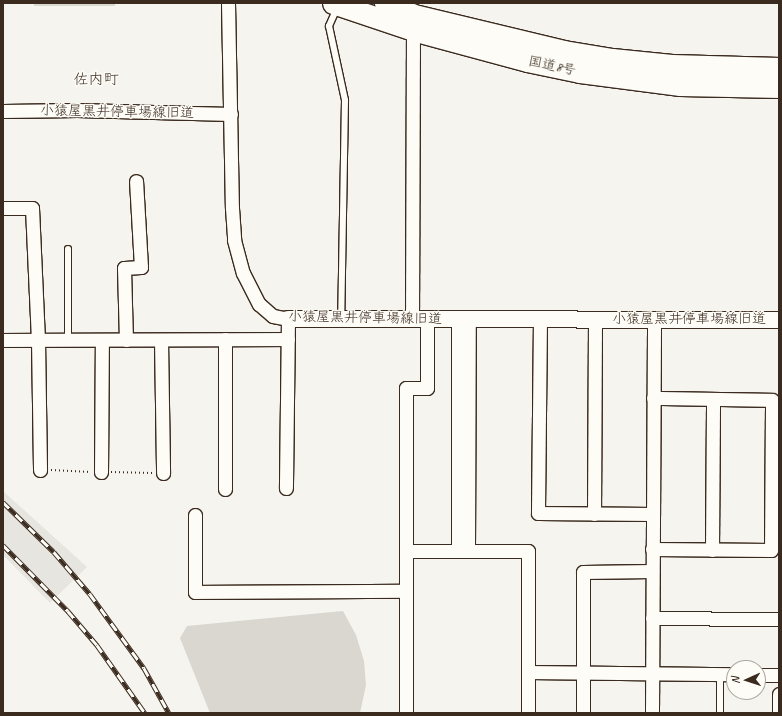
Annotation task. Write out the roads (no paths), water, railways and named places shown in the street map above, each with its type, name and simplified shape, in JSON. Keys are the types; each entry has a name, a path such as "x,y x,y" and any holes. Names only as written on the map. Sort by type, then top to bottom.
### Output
{"highway":[{"name":"国道8号","path":"385,3 418,16 564,51 612,60 672,65 779,68"},
{"name":"国道8号","path":"336,4 413,30 527,61 580,72 680,85 779,87"}],"street":[{"path":"228,3 231,114"},
{"path":"406,713 406,388 427,388 420,319 413,30"},
{"name":"小猿屋黒井停車場線旧道","path":"3,111 77,110 231,114 232,208 234,240 238,262 248,285 259,304 273,316 288,319 779,320"},
{"path":"126,340 124,268 141,267 136,181"},
{"path":"3,208 32,208 38,340 40,470"},
{"path":"286,488 288,319"},
{"path":"463,550 464,319"},
{"path":"540,319 538,513 653,514"},
{"path":"594,514 595,319"},
{"path":"652,713 654,319"},
{"path":"225,339 225,489"},
{"path":"3,340 288,339"},
{"path":"101,472 102,340"},
{"path":"161,340 163,473"},
{"path":"652,549 770,550 772,400 653,398"},
{"path":"712,550 713,399"},
{"path":"195,515 195,592 406,590"},
{"path":"406,551 528,551 528,713"},
{"path":"583,713 583,572 652,572"},
{"path":"652,618 779,619"},
{"path":"528,672 726,674"},
{"path":"766,675 779,675"},
{"path":"779,694 779,713"}],"lane":[{"path":"336,4 329,26 344,100 341,319"},
{"path":"68,249 68,340"},
{"path":"720,674 720,713"}],"railway":[{"path":"3,502 54,552 90,594 144,668 169,713"},
{"path":"3,545 68,611 97,645 145,713"}],"district":[{"name":"佐内町","path":"96,80"}]}
